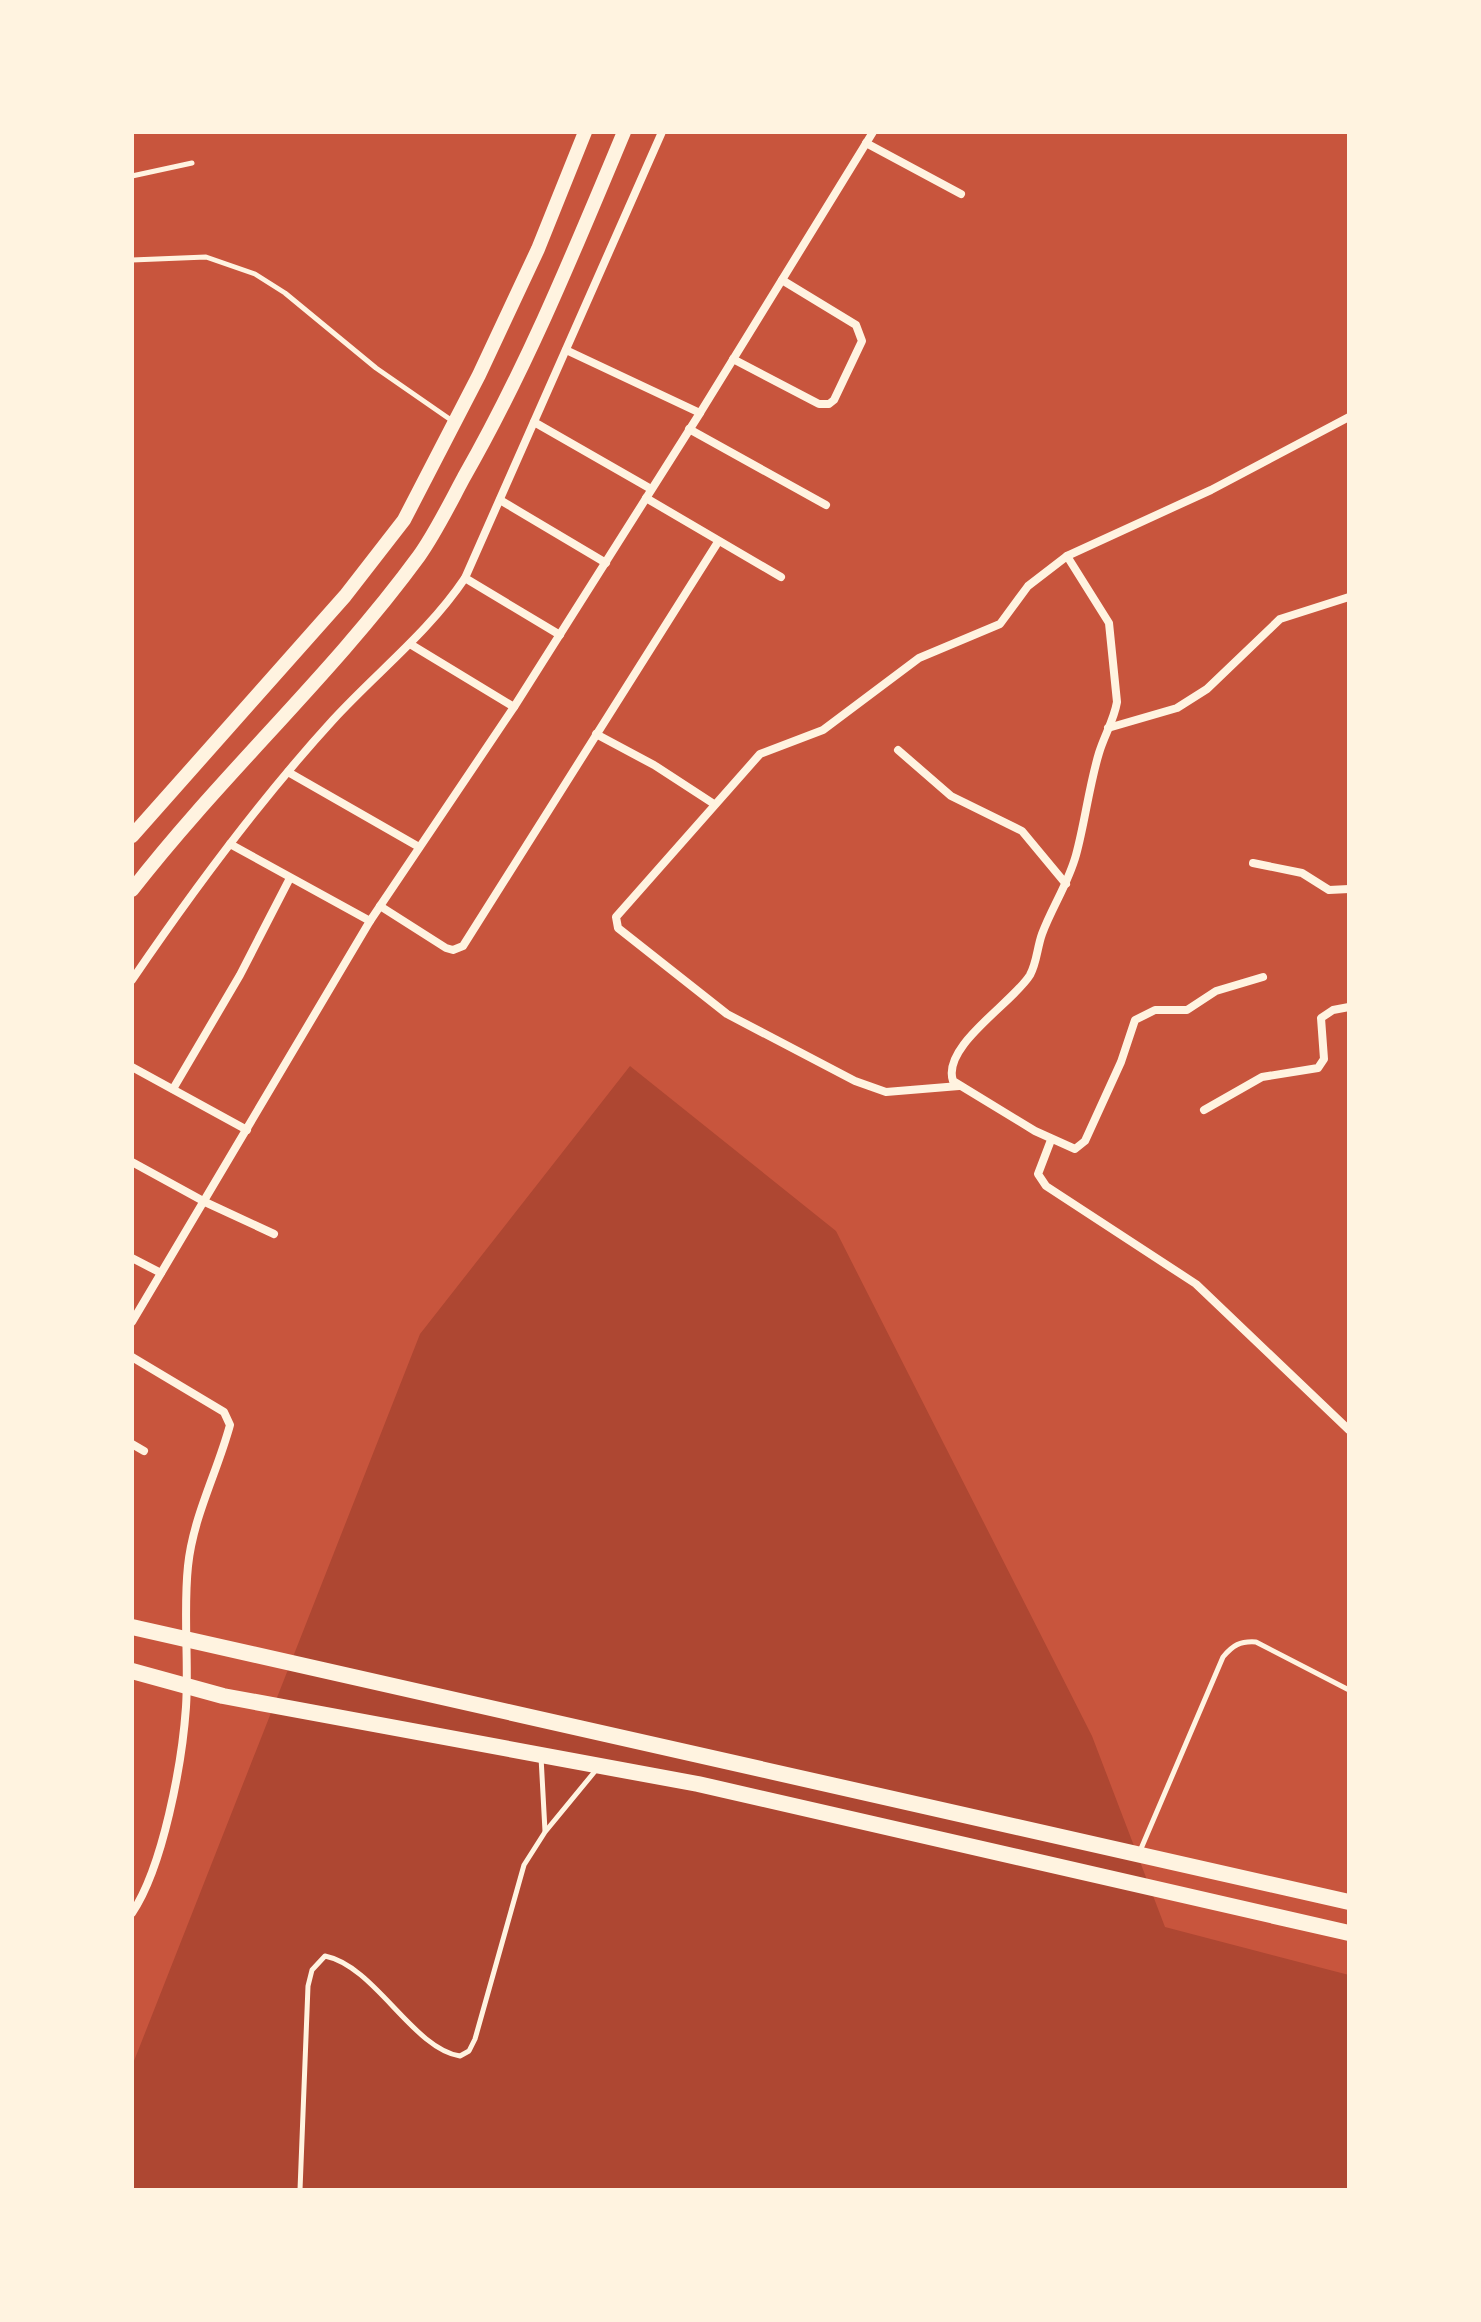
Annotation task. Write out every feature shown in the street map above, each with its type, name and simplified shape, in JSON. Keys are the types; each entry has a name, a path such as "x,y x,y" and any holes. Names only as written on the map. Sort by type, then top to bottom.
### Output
{"highway":[{"path":"132,1627 1349,1902"},
{"path":"132,1671 223,1696 713,1787 1349,1933"}],"main road":[{"path":"132,836 379,555 425,486 538,249 585,132"},
{"path":"132,890 202,805 360,631 421,553 496,419 573,254 624,132"}],"street":[{"path":"132,980 230,844 288,772 334,719 443,611 465,578 662,132"},
{"path":"132,1322 370,921 514,707 606,563 873,132"},
{"path":"866,143 961,194"},
{"path":"733,359 819,404 829,404 834,400 862,341 862,333 856,325 782,280"},
{"path":"566,350 700,413"},
{"path":"959,1086 886,1092 855,1081 727,1014 618,928 616,917 760,754 823,730 939,647 986,633 1000,624 1028,586 1067,556 1211,490 1349,417"},
{"path":"534,422 651,489"},
{"path":"689,429 826,505"},
{"path":"646,498 781,577"},
{"path":"500,500 606,563"},
{"path":"380,906 446,948 453,950 463,946 718,542"},
{"path":"1067,556 1109,623 1117,702 1098,755 1066,884 1043,931 1030,975 960,1052 951,1075 959,1086 1051,1140 1075,1149 1085,1141 1121,1062 1131,1027 1142,1014 1187,1010 1216,991 1263,977"},
{"path":"465,578 560,635"},
{"path":"1108,728 1177,708 1207,689 1280,619 1349,597"},
{"path":"410,644 514,707"},
{"path":"596,734 654,765 714,804"},
{"path":"898,750 951,796 1022,831 1066,884"},
{"path":"288,772 419,847"},
{"path":"230,844 370,921"},
{"path":"1253,863 1302,873 1329,890 1349,889"},
{"path":"173,1089 240,975 290,878"},
{"path":"1204,1110 1262,1077 1318,1068 1324,1059 1321,1018 1333,1010 1349,1007"},
{"path":"132,1067 247,1130"},
{"path":"1051,1140 1038,1174 1046,1186 1196,1284 1349,1430"},
{"path":"132,1162 205,1202 274,1234"},
{"path":"132,1258 161,1273"},
{"path":"132,1357 224,1412 230,1425 195,1531 188,1565 186,1707 181,1746 159,1853 143,1898 132,1913"},
{"path":"132,1444 144,1451"}],"lane":[{"path":"132,176 192,163"},
{"path":"132,260 206,257 255,274 285,293 376,368 455,423"},
{"path":"1138,1856 1223,1657 1232,1646 1243,1641 1256,1642 1349,1690"},
{"path":"541,1755 545,1832"},
{"path":"300,2190 308,1986 316,1963 325,1956 351,1967 440,2049 460,2056 469,2051 475,2039 517,1883 545,1832 599,1765"}],"shaded area":[{"path":"630,1066 836,1231 1092,1736 1165,1927 1349,1975 1349,2190 132,2190 132,2066 420,1334"}]}
